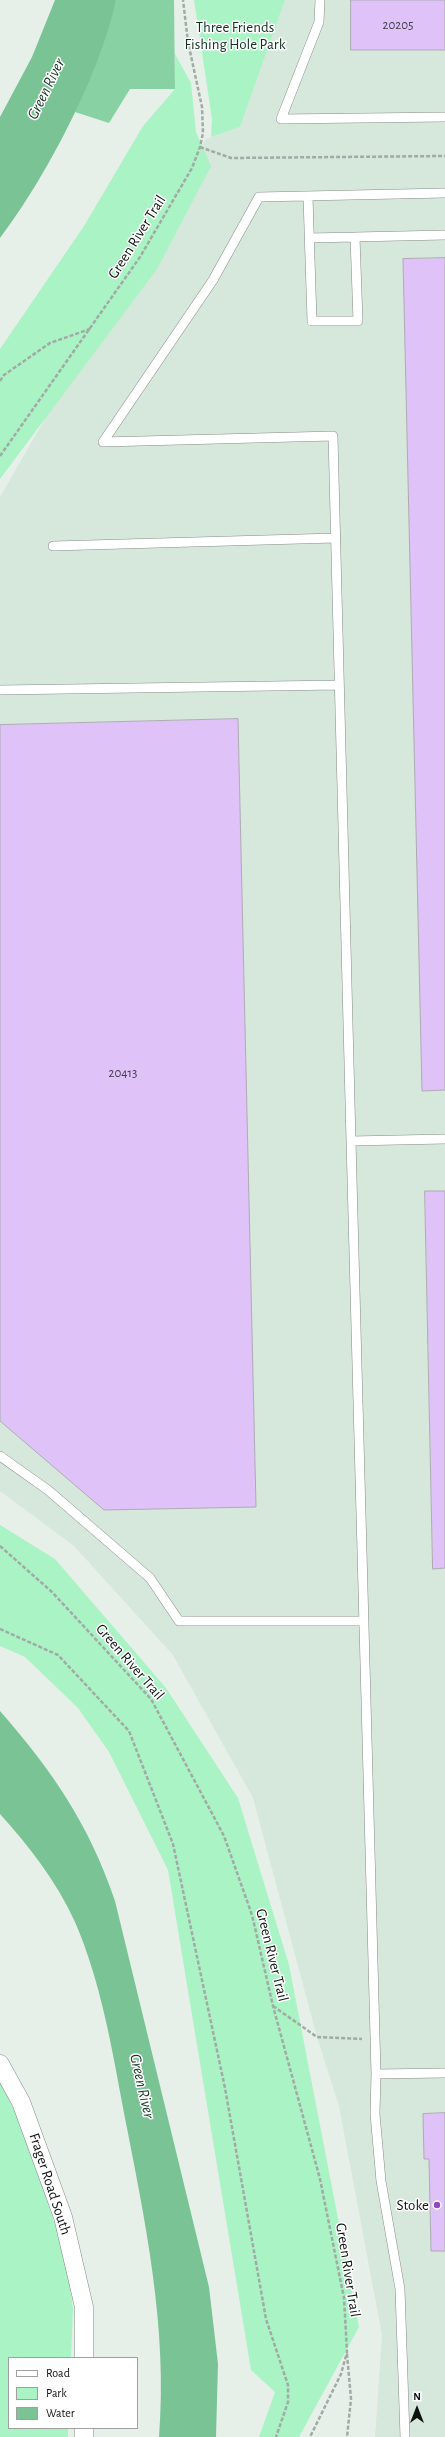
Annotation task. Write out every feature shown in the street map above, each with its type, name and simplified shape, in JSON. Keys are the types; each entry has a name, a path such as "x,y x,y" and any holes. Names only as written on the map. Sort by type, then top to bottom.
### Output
{"street":[{"name":"Frager Road South","path":"0,2064 21,2102 63,2217 84,2307 84,2357"}],"lane":[{"path":"320,0 319,22 281,119 445,117"},
{"path":"405,2437 400,2288 381,2181 375,2114 376,2074 333,436 103,442 213,280 260,197 445,193"},
{"path":"308,197 312,321 358,321 355,237"},
{"path":"310,238 445,235"},
{"path":"53,546 335,538"},
{"path":"0,690 339,685"},
{"path":"351,1141 445,1139"},
{"path":"0,1456 48,1490 150,1578 179,1621 364,1621"},
{"path":"376,2074 445,2073"}],"path":[{"name":"Green River Trail","path":"0,456 140,257 192,168 200,147 203,133 202,107 188,42 183,0"},
{"path":"200,147 232,158 445,156"},
{"path":"0,381 4,375 50,343 91,328"},
{"name":"Green River Trail","path":"0,1546 52,1592 151,1699 224,1836 252,1915 273,2006 320,2180 335,2247 344,2298 347,2352 341,2374 310,2437"},
{"path":"0,1629 58,1655 129,1731 174,1844 225,2088 266,2319 288,2385 288,2402 276,2437"},
{"path":"273,2006 318,2037 375,2040"},
{"path":"347,2352 351,2399 347,2437"}],"shaded area":[{"path":"116,0 174,0 175,89 130,89 109,123 75,112 103,43"},
{"path":"285,0 445,0 445,2437 375,2437 382,2335 339,2106 317,2037 253,1798 173,1655 74,1546 0,1491 0,497 206,139 240,127"}],"green space":[{"name":"Three Friends Fishing Hole Park","path":"194,0 285,0 240,127 211,137 212,119"},
{"path":"175,54 191,83 196,132 211,166 157,269 0,479 0,349 84,226 143,126 175,89"},
{"path":"0,1525 55,1559 166,1688 238,1798 289,1965 359,2327 299,2437 259,2437 275,2392 251,2370 168,1870 109,1752 78,1708 25,1657 0,1646"},
{"path":"0,2080 23,2130 66,2257 73,2309 71,2357 8,2357 8,2429 68,2429 68,2437 0,2437"}],"water":[{"name":"Green River","path":"55,0 116,0 98,60 69,124 53,156 35,186 18,214 0,238 0,117 32,57"},
{"name":"Green River","path":"0,1711 37,1756 68,1800 94,1847 115,1901 209,2287 218,2364 216,2437 159,2437 161,2396 160,2355 153,2274 140,2193 105,2016 92,1968 68,1907 42,1865 0,1814"}],"building":[{"path":"351,0 445,0 445,50 351,50"},
{"path":"445,258 445,1090 422,1091 403,259"},
{"path":"238,719 256,1507 104,1510 0,1421 0,725"},
{"path":"425,1191 445,1191 445,1568 433,1569"},
{"name":"Stoke","path":"445,2113 445,2251 431,2251 429,2159 424,2159 423,2114"}],"place":[{"name":"Stoke","path":"437,2205"}]}
